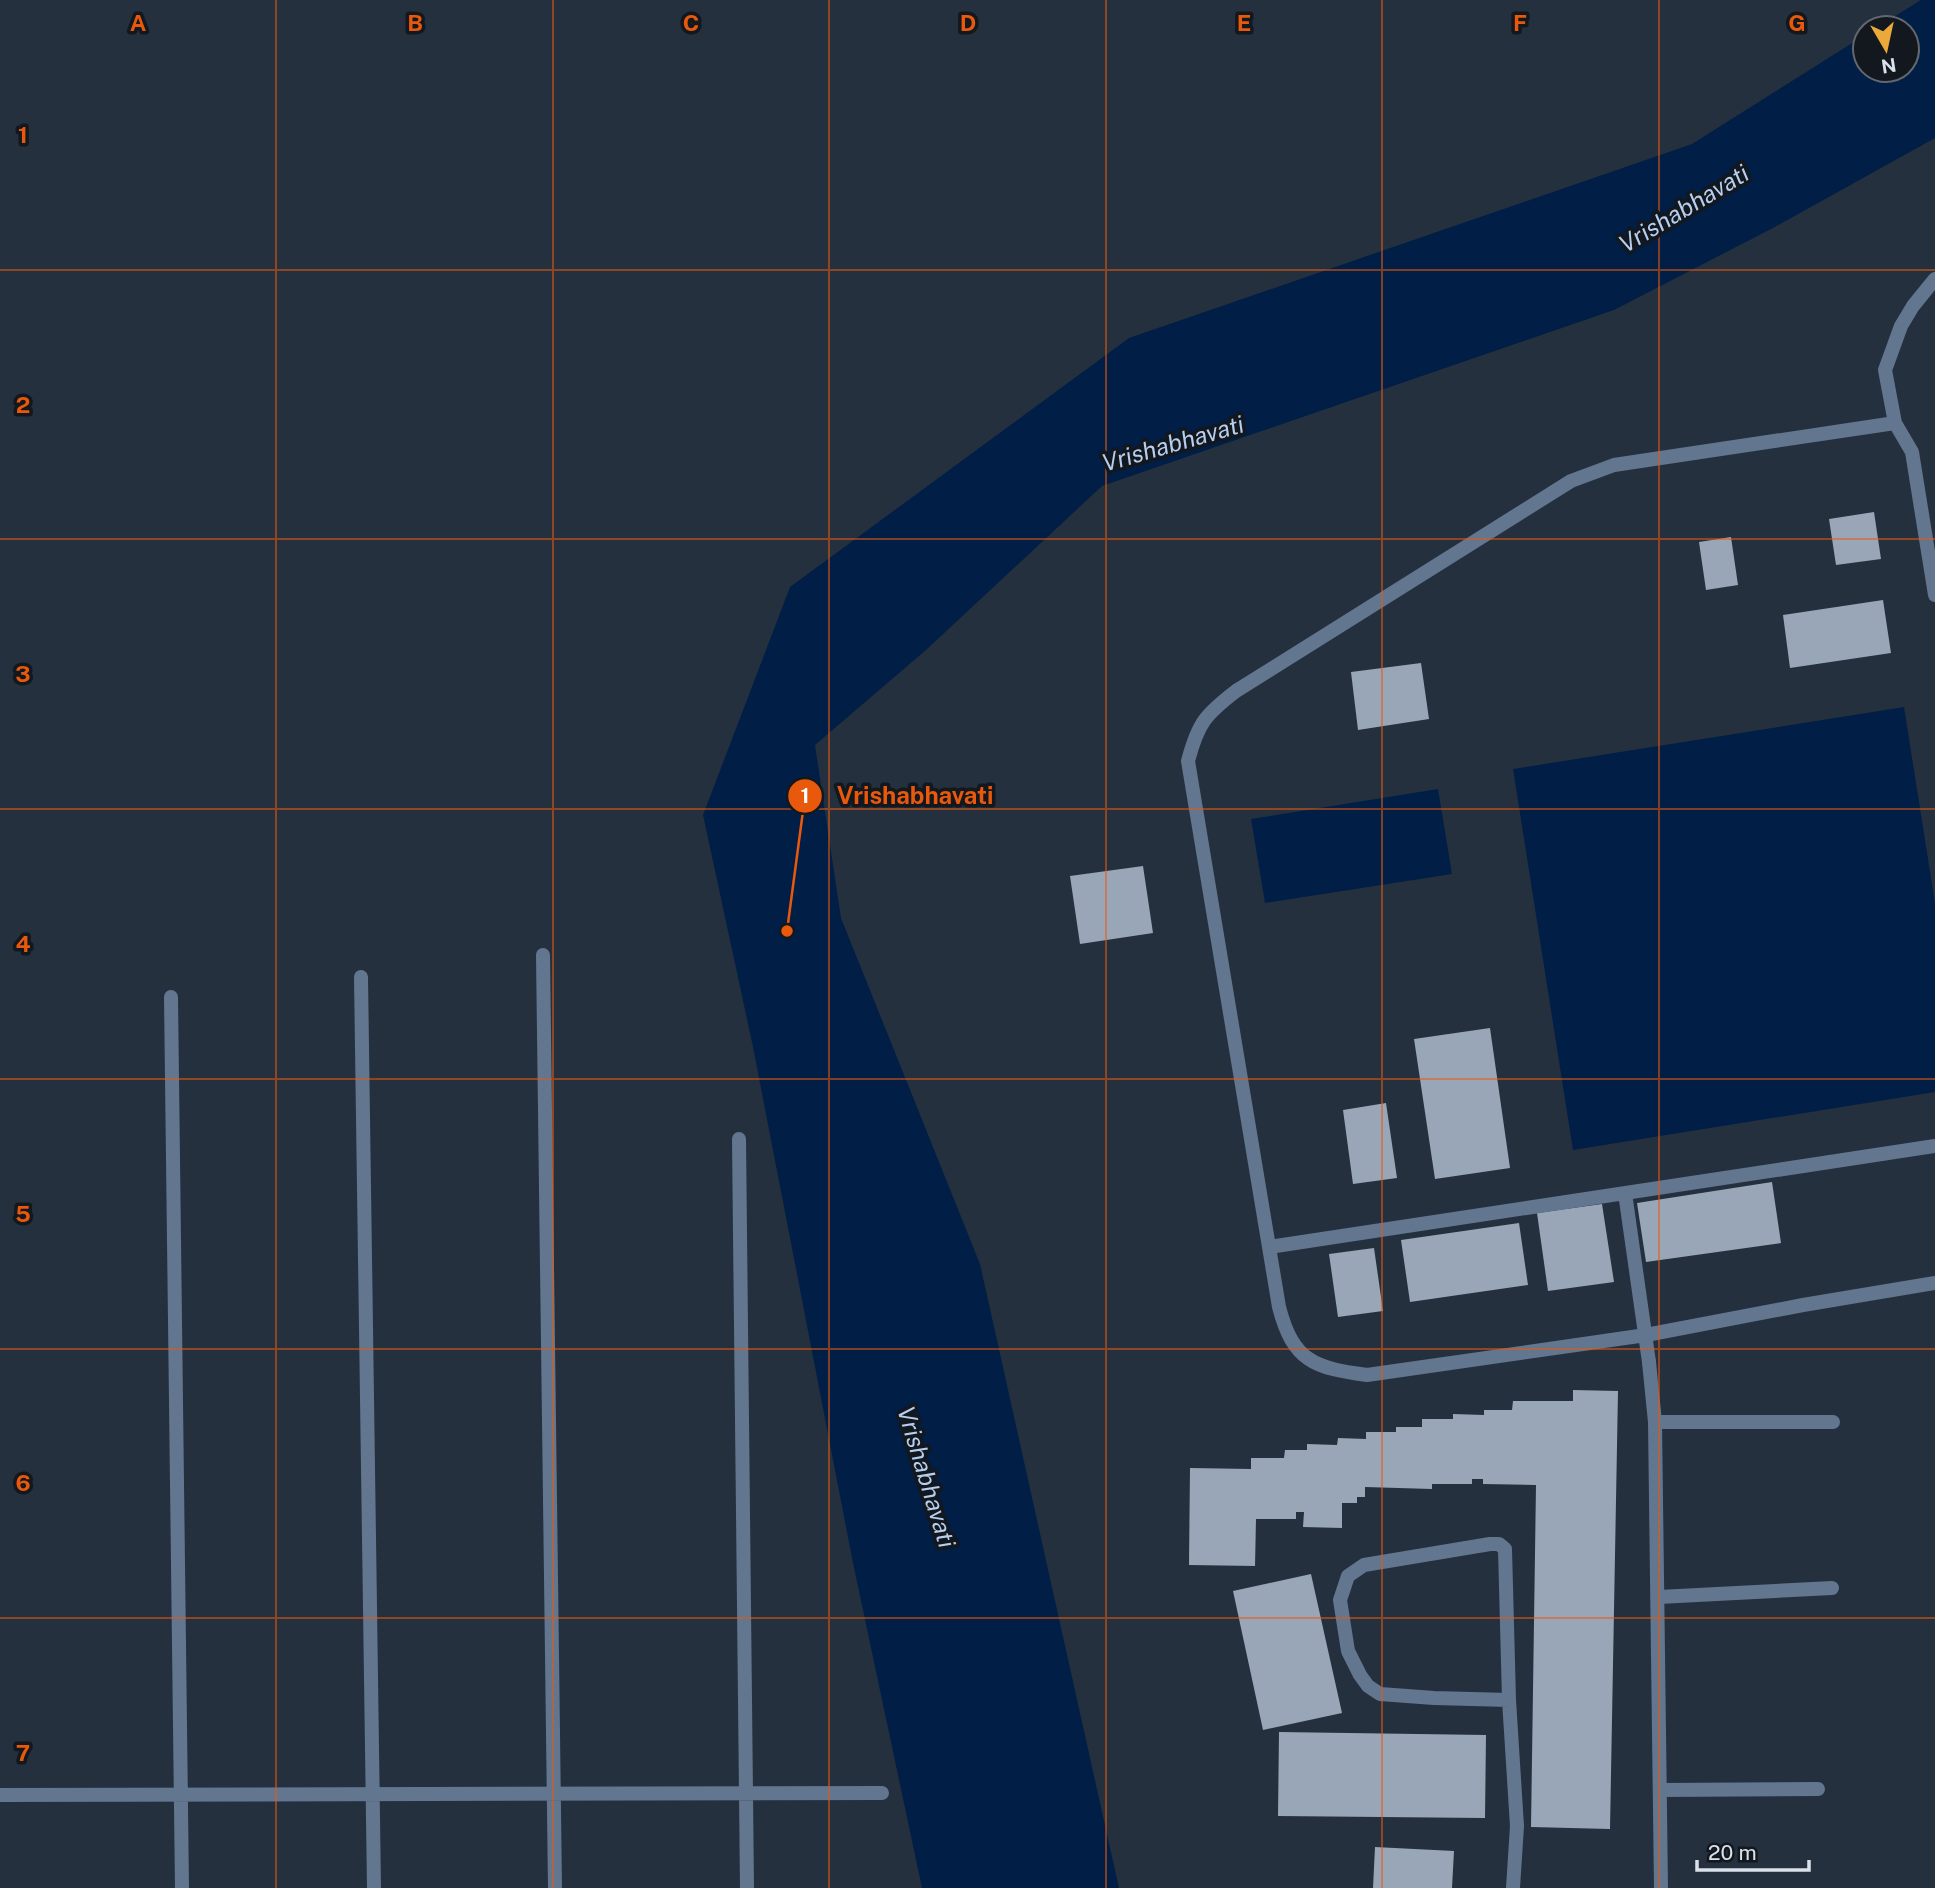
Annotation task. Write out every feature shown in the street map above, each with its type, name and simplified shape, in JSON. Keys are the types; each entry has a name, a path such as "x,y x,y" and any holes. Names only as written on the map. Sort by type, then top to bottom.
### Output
{"street":[{"path":"1935,279 1901,326 1885,370 1895,423 1912,452 1935,595"},
{"path":"1895,423 1614,465 1571,481 1236,691 1209,711 1195,733 1188,761 1279,1307 1285,1331 1294,1347 1313,1362 1367,1375 1646,1335 1935,1283"},
{"path":"543,955 555,1888"},
{"path":"361,977 374,1888"},
{"path":"171,997 182,1888"},
{"path":"739,1139 747,1888"},
{"path":"1269,1247 1935,1146"},
{"path":"1625,1193 1656,1422 1661,1888"},
{"path":"1656,1422 1833,1422"},
{"path":"1508,1700 1380,1693 1368,1686 1348,1651 1340,1600 1348,1576 1364,1565 1490,1544 1499,1544 1506,1549 1508,1700 1517,1826 1513,1888"},
{"path":"1658,1597 1832,1588"},
{"path":"1661,1790 1818,1789"},
{"path":"0,1795 882,1793"}],"water":[{"name":"Vrishabhavati","path":"1921,0 1935,0 1935,138 1773,228 1614,310 1102,486 926,650 815,745 841,918 980,1264 1119,1888 922,1888 853,1563 753,1047 703,815 790,587 1129,338 1692,144 1851,44 1851,84 1921,84 1921,14 1898,14"},
{"path":"1904,707 1935,903 1935,1092 1573,1150 1513,769"},
{"path":"1438,789 1452,874 1265,903 1251,819"}],"building":[{"path":"1874,512 1881,559 1836,565 1829,519"},
{"path":"1731,537 1738,585 1706,590 1699,542"},
{"path":"1883,600 1891,653 1790,668 1783,615"},
{"path":"1421,663 1429,719 1358,730 1351,672"},
{"path":"1143,866 1153,933 1080,944 1070,876"},
{"path":"1490,1028 1510,1168 1435,1179 1414,1039"},
{"path":"1386,1103 1397,1178 1353,1184 1343,1110"},
{"path":"1772,1182 1781,1243 1646,1262 1637,1203"},
{"path":"1602,1204 1614,1282 1548,1291 1537,1213"},
{"path":"1519,1223 1528,1285 1410,1302 1401,1240"},
{"path":"1374,1248 1383,1311 1338,1317 1329,1254"},
{"path":"1573,1390 1618,1391 1610,1829 1531,1827 1536,1485 1483,1484 1483,1479 1472,1479 1472,1484 1432,1484 1432,1489 1365,1487 1365,1497 1357,1497 1357,1503 1342,1503 1342,1528 1303,1527 1304,1512 1296,1512 1296,1519 1256,1519 1255,1566 1189,1565 1190,1468 1251,1469 1251,1458 1284,1458 1285,1450 1307,1450 1307,1444 1337,1445 1338,1438 1366,1439 1366,1432 1396,1432 1396,1427 1422,1427 1422,1419 1453,1419 1453,1414 1484,1415 1484,1410 1512,1410 1513,1401 1573,1401"},
{"path":"1311,1574 1342,1713 1263,1730 1233,1591"},
{"path":"1279,1732 1486,1735 1485,1818 1278,1816"},
{"path":"1375,1847 1454,1851 1452,1888 1373,1888"}],"place":[{"name":"Vrishabhavati","path":"787,931"}]}
